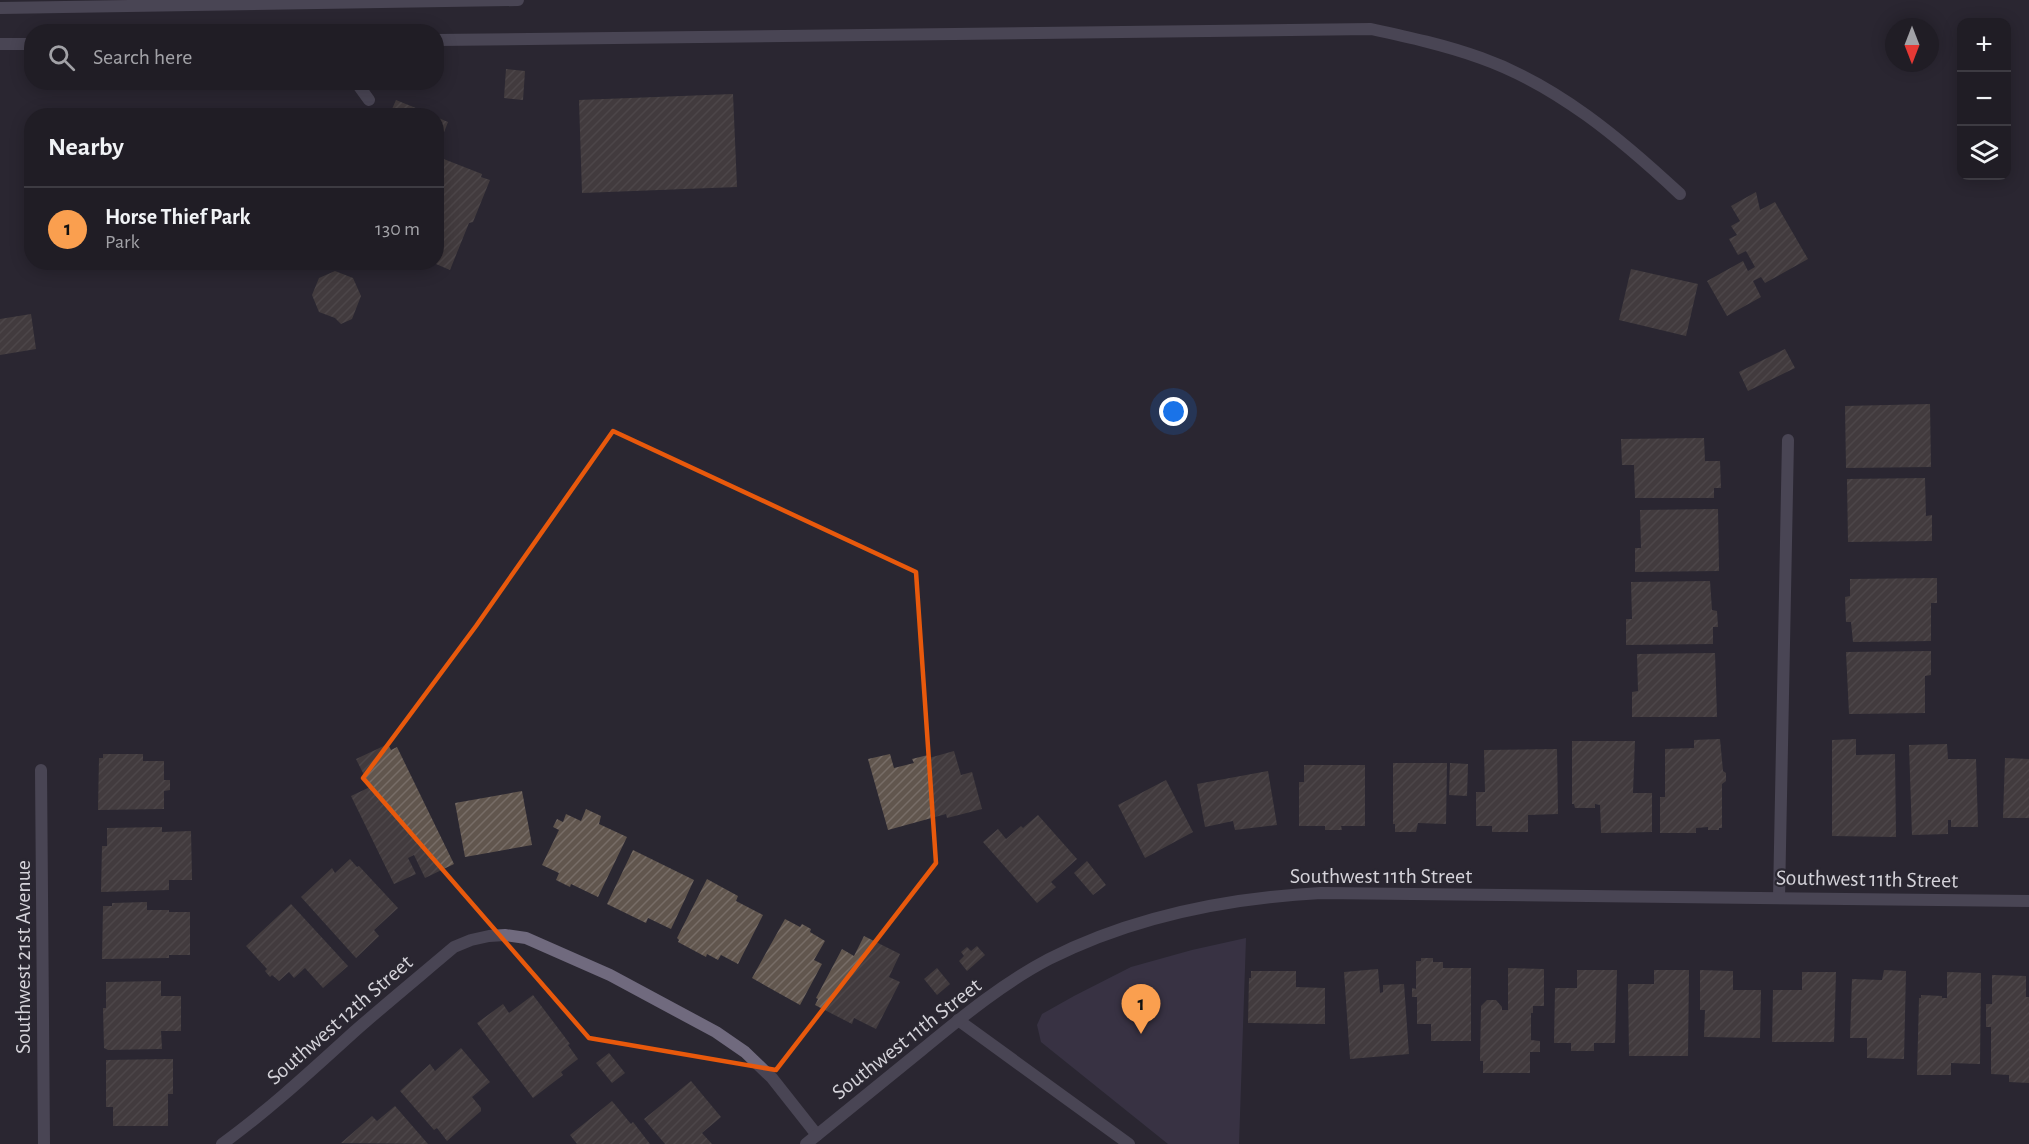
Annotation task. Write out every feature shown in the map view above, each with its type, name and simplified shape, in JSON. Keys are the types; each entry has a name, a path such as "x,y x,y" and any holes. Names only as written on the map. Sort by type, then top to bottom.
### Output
{"street":[{"path":"5,5 518,0"},
{"path":"444,39 1371,29 1430,41 1483,58 1548,89 1633,150 1680,194"},
{"path":"0,44 24,44"},
{"path":"362,90 369,100"},
{"path":"1779,898 1788,440"},
{"name":"Southwest 21st Avenue","path":"41,770 44,1144"},
{"name":"Southwest 11th Street","path":"806,1144 958,1020 1048,960 1127,926 1220,903 1270,896 1321,893 2029,901"},
{"name":"Southwest 12th Street","path":"222,1144 292,1089 356,1030 454,947 471,940 505,935 526,938 610,975 716,1032 745,1052 772,1078 817,1135"},
{"path":"958,1020 1129,1144"}],"highlighted area":[{"path":"613,431 916,572 936,863 776,1070 589,1038 363,778 476,626"}],"shaded area":[{"path":"1246,938 1239,1144 1168,1144 1041,1042 1037,1025 1042,1014 1131,967"}],"building":[{"path":"506,69 525,71 523,100 504,98"},
{"path":"733,94 737,187 582,193 579,100"},
{"path":"396,100 416,108 392,108"},
{"path":"444,120 448,122 444,132"},
{"path":"444,159 482,174 481,177 490,180 450,270 444,267"},
{"path":"1756,192 1760,210 1775,202 1808,259 1765,283 1761,277 1753,281 1761,297 1727,316 1707,281 1743,261 1748,271 1755,267 1746,251 1738,255 1729,239 1737,235 1731,226 1740,221 1731,206"},
{"path":"1631,269 1698,284 1686,336 1619,320"},
{"path":"335,271 353,278 361,296 352,319 341,324 335,318 319,312 312,295 319,278"},
{"path":"31,314 36,349 0,355 0,319"},
{"path":"1785,349 1795,368 1748,391 1739,372"},
{"path":"1930,404 1931,467 1846,468 1845,406"},
{"path":"1704,438 1705,461 1720,461 1721,488 1714,488 1714,498 1635,498 1634,465 1622,465 1621,439"},
{"path":"1925,478 1926,516 1932,515 1932,541 1848,542 1847,479"},
{"path":"1718,509 1719,571 1635,572 1635,548 1641,548 1640,510"},
{"path":"1937,578 1937,603 1931,603 1931,641 1853,642 1851,622 1846,622 1845,597 1850,596 1850,579"},
{"path":"1710,581 1712,610 1717,611 1718,627 1713,627 1713,644 1626,645 1626,619 1632,619 1631,582"},
{"path":"1931,651 1931,675 1925,676 1925,713 1849,714 1846,652"},
{"path":"1715,653 1717,717 1632,717 1632,692 1638,691 1637,654"},
{"path":"1720,739 1723,771 1726,773 1726,781 1722,784 1722,828 1708,830 1708,827 1696,828 1696,833 1660,833 1660,797 1665,797 1665,749 1694,748 1694,740"},
{"path":"1856,739 1856,755 1895,754 1896,837 1832,836 1832,740"},
{"path":"1572,741 1635,741 1633,793 1652,793 1652,832 1601,833 1600,805 1595,804 1595,808 1575,808 1572,804"},
{"path":"388,744 391,750 397,747 454,864 425,878 414,855 408,858 416,874 394,884 351,796 370,787 356,759"},
{"path":"1947,744 1948,759 1976,759 1978,827 1951,827 1951,820 1948,820 1948,834 1912,835 1909,745"},
{"path":"1557,749 1558,814 1528,815 1528,832 1492,832 1492,826 1476,826 1476,792 1485,792 1484,750"},
{"path":"954,751 961,775 972,772 982,809 947,818 946,814 888,830 868,759 890,754 894,768 914,763 912,759 928,755 929,758"},
{"path":"103,754 143,754 143,761 164,761 164,780 170,780 170,790 164,791 164,809 98,810 99,758 103,758"},
{"path":"2005,758 2029,759 2029,818 2003,818"},
{"path":"1393,763 1447,763 1446,824 1418,823 1416,832 1395,832"},
{"path":"1450,763 1468,764 1467,796 1449,795"},
{"path":"1304,765 1365,765 1365,826 1341,826 1342,830 1325,830 1325,826 1299,826 1299,782 1304,782"},
{"path":"1268,771 1277,825 1235,830 1233,821 1205,827 1197,784"},
{"path":"1166,780 1193,832 1145,858 1118,805"},
{"path":"522,791 532,845 465,857 455,803"},
{"path":"586,809 601,816 599,824 627,837 598,897 571,884 570,887 556,880 559,873 542,865 559,830 553,827 557,819 563,822 566,814 581,821"},
{"path":"1038,815 1077,859 1051,882 1056,887 1037,903 983,842 998,829 1006,839"},
{"path":"162,827 162,832 191,831 192,880 169,880 169,890 101,892 102,846 107,846 107,828"},
{"path":"633,850 694,880 671,929 648,918 646,923 607,904"},
{"path":"350,859 398,908 374,930 379,936 356,958 301,897 332,868 335,873"},
{"path":"1087,861 1106,885 1093,895 1074,873"},
{"path":"707,879 738,896 736,901 763,915 738,964 721,955 718,960 707,954 706,957 678,942 677,938"},
{"path":"147,902 147,910 190,912 190,955 169,955 169,958 102,959 103,906 112,906 112,903"},
{"path":"291,904 348,966 323,988 305,968 294,978 289,972 279,981 272,975 270,977 265,971 267,969 246,946"},
{"path":"785,919 800,927 802,924 825,941 814,960 822,964 800,1005 752,978"},
{"path":"864,936 900,954 889,977 900,982 876,1029 854,1018 852,1024 815,1005 818,999 816,998 842,949 854,956"},
{"path":"977,946 985,955 967,971 959,961 964,956 961,952 967,947 971,951"},
{"path":"1421,958 1433,958 1433,962 1443,962 1443,968 1471,968 1471,1041 1431,1041 1431,1024 1417,1024 1417,997 1412,997 1412,988 1416,989 1416,961 1421,961"},
{"path":"937,968 950,984 937,995 924,979"},
{"path":"1508,968 1544,969 1544,1006 1533,1006 1533,1013 1531,1013 1531,1040 1540,1041 1540,1052 1530,1052 1530,1073 1483,1073 1483,1061 1480,1061 1481,1006 1487,1000 1496,1000 1502,1010 1508,1010"},
{"path":"1378,969 1380,993 1383,992 1383,985 1404,984 1409,1054 1350,1059 1344,972"},
{"path":"1577,970 1617,970 1615,1043 1594,1043 1594,1051 1571,1051 1571,1043 1554,1043 1555,988 1577,988"},
{"path":"1654,970 1689,970 1688,1056 1629,1056 1628,984 1654,984"},
{"path":"1700,970 1733,971 1733,990 1761,990 1760,1038 1704,1037 1705,1010 1700,1010"},
{"path":"1884,970 1906,971 1904,1059 1867,1058 1867,1038 1850,1038 1852,979 1882,980"},
{"path":"1251,971 1296,971 1296,987 1325,988 1325,1024 1248,1023"},
{"path":"1802,972 1836,972 1834,1042 1772,1042 1773,990 1802,990"},
{"path":"1947,972 1981,973 1980,1064 1951,1063 1951,1075 1917,1075 1919,998 1921,995 1947,998"},
{"path":"1992,975 2026,976 2026,997 2029,997 2029,1083 2009,1082 2009,1075 1991,1074 1991,1027 1986,1027 1986,1004 1992,1004"},
{"path":"161,981 161,996 181,996 181,1031 161,1031 162,1049 108,1050 104,1048 103,1008 106,1008 106,982"},
{"path":"533,995 570,1044 568,1045 578,1059 561,1072 563,1075 533,1098 477,1023 503,1004 509,1013"},
{"path":"461,1048 490,1082 472,1097 481,1111 447,1141 437,1128 434,1130 400,1091 430,1064 435,1071"},
{"path":"609,1053 625,1073 612,1083 596,1063"},
{"path":"173,1059 173,1094 168,1094 168,1126 113,1126 113,1107 106,1107 106,1060"},
{"path":"691,1081 721,1117 702,1133 712,1144 665,1144 644,1119"},
{"path":"612,1101 631,1124 633,1122 650,1144 577,1144 570,1135"},
{"path":"395,1106 428,1144 341,1143 372,1116 377,1121"}],"place":[{"name":"Horse Thief Park","path":"1141,1034"}]}
